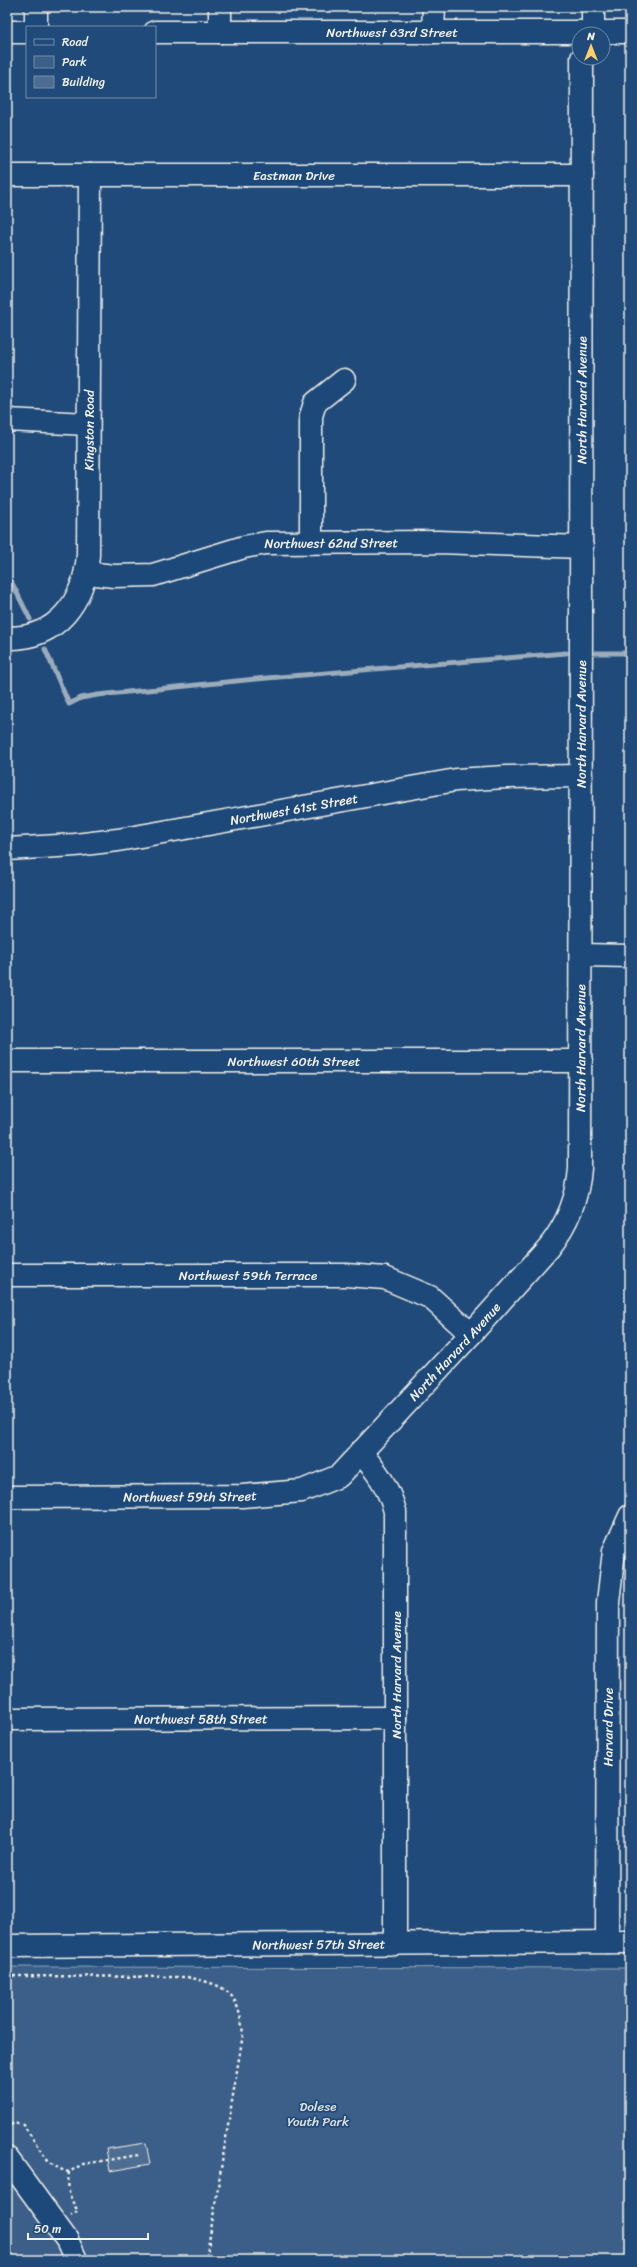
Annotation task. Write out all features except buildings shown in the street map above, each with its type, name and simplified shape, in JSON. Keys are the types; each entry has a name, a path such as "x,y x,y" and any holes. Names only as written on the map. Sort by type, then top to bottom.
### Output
{"street":[{"path":"36,7 36,26"},
{"path":"220,7 220,32"},
{"path":"433,32 434,7"},
{"path":"588,26 593,7"},
{"path":"7,32 26,32"},
{"name":"Northwest 63rd Street","path":"156,32 571,33"},
{"name":"Northwest 63rd Street","path":"611,32 630,32"},
{"name":"North Harvard Avenue","path":"395,1944 395,1511 388,1488 378,1473 360,1452 471,1334 560,1234 574,1203 579,1186 581,1061 582,66"},
{"name":"Eastman Drive","path":"7,175 582,175"},
{"name":"Kingston Road","path":"7,638 29,636 44,631 57,623 76,600 87,573 90,175"},
{"path":"311,541 311,416 316,403 344,380"},
{"path":"7,420 88,424"},
{"name":"Northwest 62nd Street","path":"87,573 114,576 153,575 244,547 266,543 311,541 439,542 582,547"},
{"name":"Northwest 61st Street","path":"7,849 75,845 118,840 456,780 506,777 581,776"},
{"path":"581,955 630,956"},
{"name":"Northwest 60th Street","path":"7,1061 581,1061"},
{"name":"Northwest 59th Terrace","path":"7,1275 346,1275 385,1278 430,1297 471,1334"},
{"name":"Northwest 59th Street","path":"7,1498 242,1496 302,1491 339,1476 360,1452"},
{"name":"Harvard Drive","path":"608,1942 608,1602 614,1551 630,1516"},
{"name":"Northwest 58th Street","path":"7,1719 396,1718"},
{"name":"Northwest 57th Street","path":"7,1946 630,1942"},
{"path":"7,2158 67,2240 76,2260"}],"path":[{"path":"7,1976 187,1977 212,1982 232,1994 241,2013 243,2034 206,2260"},
{"path":"7,2130 13,2123 23,2125 35,2139 47,2160 54,2166 70,2172"},
{"path":"70,2172 83,2164 139,2155"},
{"path":"54,2223 78,2212 71,2201 68,2188 70,2172"}],"green space":[{"name":"Dolese Youth Park","path":"7,1967 630,1968 630,2260 7,2260"}],"waterway":[{"path":"7,580 12,583 30,619"},
{"path":"45,649 69,704 81,698 98,695 267,678 566,653"},
{"path":"596,653 630,653"}]}
